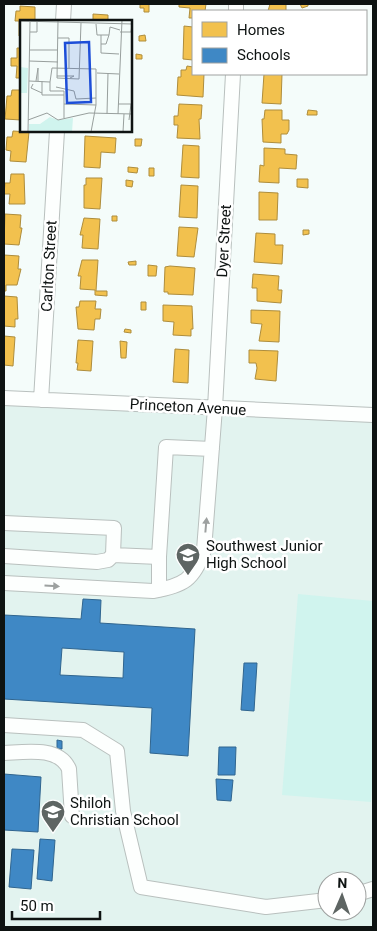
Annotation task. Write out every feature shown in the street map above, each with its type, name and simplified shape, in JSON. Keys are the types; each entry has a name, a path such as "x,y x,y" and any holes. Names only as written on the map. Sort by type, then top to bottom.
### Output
{"street":[{"path":"63,20 64,4"},
{"name":"Dyer Street","path":"159,590 173,587 190,579 199,566 204,550 215,408 233,75"},
{"name":"Carlton Street","path":"41,400 57,132"},
{"name":"Princeton Avenue","path":"4,398 373,415"},
{"path":"4,583 159,590 166,447 212,450"},
{"path":"4,523 114,528 113,555 108,560 97,562 4,556"},
{"path":"113,555 160,557"},
{"path":"4,725 83,730 117,751 123,811 140,887 266,907 317,901"},
{"path":"4,753 38,752 56,755 66,763 69,769 72,816"}],"shaded area":[{"name":"Southwest Junior High School","path":"4,404 373,420 373,927 4,927"},
{"path":"298,594 373,601 373,776 371,802 282,795"}],"building: Homes":[{"path":"140,4 149,4 149,12 144,12 144,8 140,8"},
{"path":"179,4 206,4 205,10 192,10 192,18 189,18 190,8 179,7"},
{"path":"270,4 286,4 286,10 268,10"},
{"path":"300,4 308,4 308,6 302,8"},
{"path":"20,6 35,7 35,20 20,20 19,36 19,21 15,21 16,11 20,11"},
{"path":"93,14 108,15 108,20 93,20"},
{"path":"184,26 192,27 192,60 183,59"},
{"path":"145,35 146,41 139,41 139,36"},
{"path":"17,48 20,48 20,78 16,78 17,66 11,66 11,58 17,58"},
{"path":"136,54 142,55 142,59 136,59"},
{"path":"187,66 192,67 192,75 204,75 203,97 177,95 178,77 181,77 181,70 186,70"},
{"path":"264,75 282,75 281,104 262,103"},
{"path":"12,90 20,90 20,120 5,119 7,96 11,96"},
{"path":"179,104 202,105 201,119 199,119 200,139 177,138 178,125 174,125 174,116 178,116"},
{"path":"265,110 282,110 282,120 289,120 289,130 287,134 281,134 281,143 263,142 262,119 264,119"},
{"path":"308,110 317,111 317,115 307,115"},
{"path":"13,131 29,132 26,162 10,161 11,151 6,150 7,137 12,137"},
{"path":"85,136 116,138 115,153 101,152 100,168 84,167"},
{"path":"135,139 142,139 141,146 135,146"},
{"path":"183,145 199,146 199,178 181,177"},
{"path":"264,148 285,149 285,154 297,155 296,169 279,168 279,183 259,182 260,165 264,166"},
{"path":"128,167 138,168 137,173 128,172"},
{"path":"149,168 154,168 154,176 149,176"},
{"path":"11,174 24,174 25,204 9,204 10,194 4,194 5,183 10,183"},
{"path":"86,178 102,178 100,209 84,208 84,185 86,185"},
{"path":"297,179 308,179 308,188 297,187"},
{"path":"126,180 133,181 132,187 126,186"},
{"path":"181,185 198,186 197,218 179,217"},
{"path":"259,192 278,193 277,220 259,220"},
{"path":"5,214 21,215 20,228 22,228 19,245 4,244"},
{"path":"112,216 117,216 117,221 112,221"},
{"path":"84,218 100,219 98,249 82,248 83,235 80,235"},
{"path":"179,227 198,228 194,257 177,256"},
{"path":"303,230 309,230 309,234 303,235"},
{"path":"256,233 275,234 275,245 283,245 282,264 254,262"},
{"path":"4,255 19,256 18,269 21,269 17,285 6,285 6,291 4,291"},
{"path":"82,260 98,260 96,291 107,291 107,296 95,295 95,290 80,289 81,276 78,276"},
{"path":"136,261 136,265 129,265 128,262"},
{"path":"148,265 157,266 156,276 148,276"},
{"path":"165,267 195,268 193,295 168,294 168,292 164,292"},
{"path":"253,274 279,276 278,290 282,290 281,303 257,301 257,288 252,288"},
{"path":"4,296 17,297 18,319 15,319 15,327 4,326"},
{"path":"80,301 96,301 95,309 101,309 100,319 95,319 94,330 78,329 76,307 79,307"},
{"path":"141,302 146,302 146,310 141,310"},
{"path":"163,305 192,306 193,329 191,329 191,336 173,335 174,322 163,321"},
{"path":"251,310 280,311 279,342 259,341 262,324 251,323"},
{"path":"125,329 131,330 131,333 124,332"},
{"path":"4,336 15,337 13,366 4,365"},
{"path":"78,340 93,341 91,371 77,370"},
{"path":"120,341 127,342 126,358 121,358"},
{"path":"175,349 189,350 188,383 173,382"},
{"path":"249,350 278,351 276,381 255,379 256,363 249,363"}],"building: Schools":[{"path":"83,599 101,600 100,623 195,629 188,756 150,753 152,708 4,699 4,615 81,619","holes":["62,648 124,652 123,678 60,675"]},
{"path":"244,663 257,663 254,711 241,710"},
{"path":"57,740 62,741 62,749 57,749"},
{"path":"219,747 236,747 235,775 218,775"},
{"path":"4,774 41,777 38,832 4,830"},
{"path":"216,779 233,780 231,801 217,800"},
{"path":"40,839 55,840 52,881 37,879"},
{"path":"12,849 34,850 31,889 9,887"}],"place":[{"name":"Southwest Junior High School","path":"188,576"},
{"name":"Shiloh Christian School","path":"53,833"}]}
